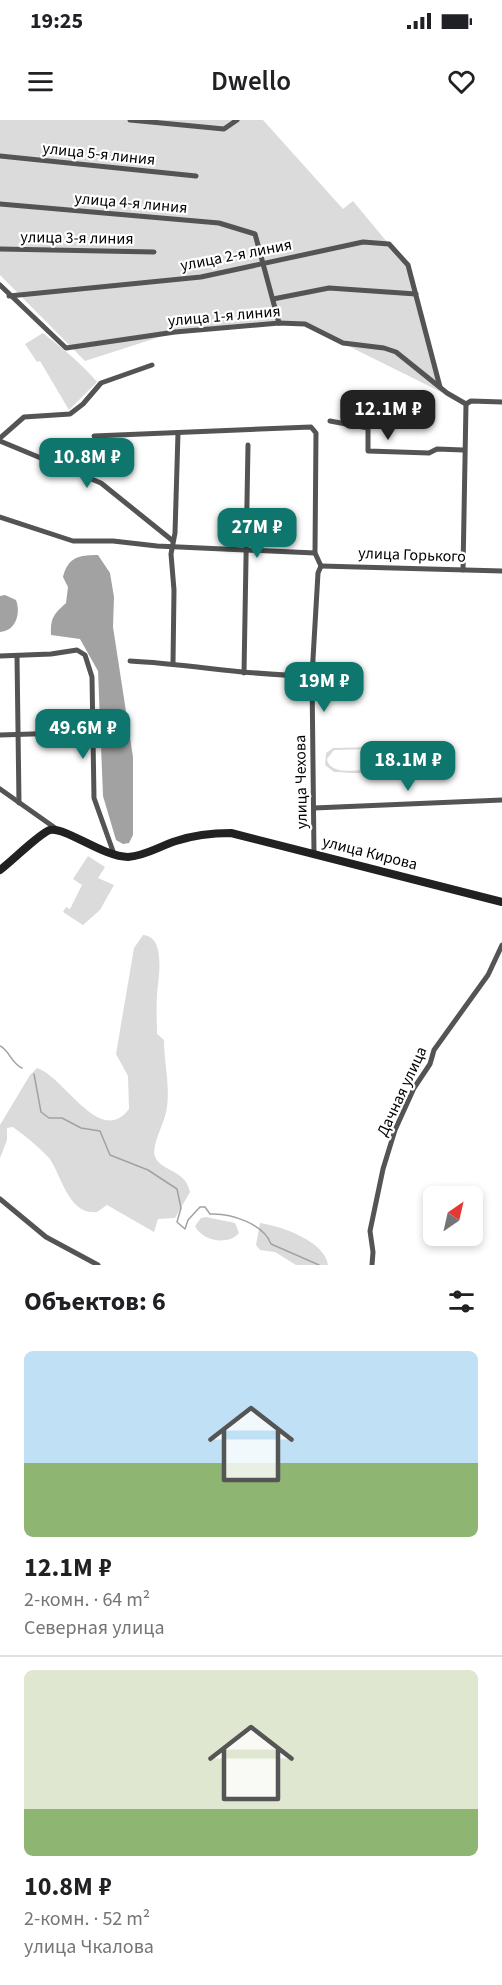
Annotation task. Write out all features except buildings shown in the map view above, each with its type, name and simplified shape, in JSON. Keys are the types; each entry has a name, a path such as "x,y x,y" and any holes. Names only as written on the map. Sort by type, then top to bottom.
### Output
{"street":[{"path":"130,120 224,129 237,120"},
{"name":"улица 5-я линия","path":"0,156 196,176"},
{"name":"улица 4-я линия","path":"0,204 219,223 257,236 264,263"},
{"name":"улица 2-я линия","path":"9,296 201,277 363,242 380,241 394,247 408,265 416,294"},
{"name":"улица 3-я линия","path":"0,249 154,252"},
{"path":"264,263 279,323"},
{"path":"0,285 9,296"},
{"path":"273,299 330,288 416,294 440,387"},
{"name":"улица 1-я линия","path":"9,296 66,348 175,332 279,323 304,324 347,345 390,350 402,356 440,387 466,404"},
{"path":"152,365 101,383 83,404 70,414 24,417 0,440 101,483 172,544"},
{"path":"462,570 463,450 466,404 471,401 502,402"},
{"path":"330,421 368,428 369,452 420,453 437,449 463,450"},
{"path":"94,436 311,427 316,433 315,553 321,566"},
{"path":"173,663 172,544 178,433"},
{"path":"244,673 248,445"},
{"path":"0,517 73,541 113,541 245,551 315,553"},
{"name":"улица Горького","path":"321,566 502,570"},
{"name":"улица Чехова","path":"314,853 312,676 317,579 321,566"},
{"path":"0,656 81,651 92,677 94,798 114,854"},
{"path":"17,656 19,803"},
{"path":"130,661 173,663 244,673 312,676"},
{"path":"0,735 94,732"},
{"path":"0,789 59,831 114,854"},
{"path":"314,808 502,800"},
{"path":"0,870 20,856 39,835 50,830 59,831"},
{"name":"улица Кирова","path":"114,854 136,855 210,833 231,833 502,902"},
{"name":"Дачная улица","path":"372,1265 370,1227 383,1169 395,1130 414,1088 430,1064 434,1050 488,975 502,945"},
{"path":"0,1200 46,1238 98,1265"}],"shaded area":[{"path":"0,120 263,120 343,209 353,201 407,266 443,393 302,323 178,331 85,361 0,275"},
{"path":"43,333 78,362 97,382 69,410 40,361 37,362 25,344"},
{"path":"98,555 110,573 114,597 113,627 133,757 133,835 129,843 123,844 116,840 103,796 98,671 80,639 51,635 54,616 66,603 68,587 63,577 65,570 75,559"},
{"path":"5,595 16,600 18,610 13,625 0,632 0,596"},
{"path":"375,747 384,758 382,765 372,772 334,772 325,765 326,753 333,748","holes":["375,749 380,754 381,762 375,769 340,770 329,765 327,759 334,750"]},
{"path":"88,856 105,867 98,878 114,885 100,910 83,925 63,912 66,907 70,909 82,885 73,879"},
{"path":"143,935 151,937 158,951 157,1034 164,1040 168,1090 166,1113 154,1153 161,1164 183,1178 190,1192 175,1218 158,1219 154,1232 107,1205 97,1212 79,1207 72,1201 49,1158 13,1127 7,1128 7,1140 0,1158 0,1125 30,1075 37,1068 59,1083 94,1115 106,1120 118,1119 129,1109 128,1076 116,1054 134,948"},
{"path":"201,1218 235,1223 239,1233 228,1240 209,1238 198,1231 195,1226"},
{"path":"260,1223 290,1231 311,1242 325,1256 328,1265 296,1265 275,1252 260,1250 256,1245"}],"waterway":[{"path":"0,1046 22,1068"},
{"path":"34,1074 41,1112 49,1118 62,1118 81,1128 100,1131 110,1155 148,1170 177,1189 181,1208 177,1222 185,1229 188,1220 200,1207 205,1207 210,1214 227,1215 254,1225 271,1244 319,1265"}]}
